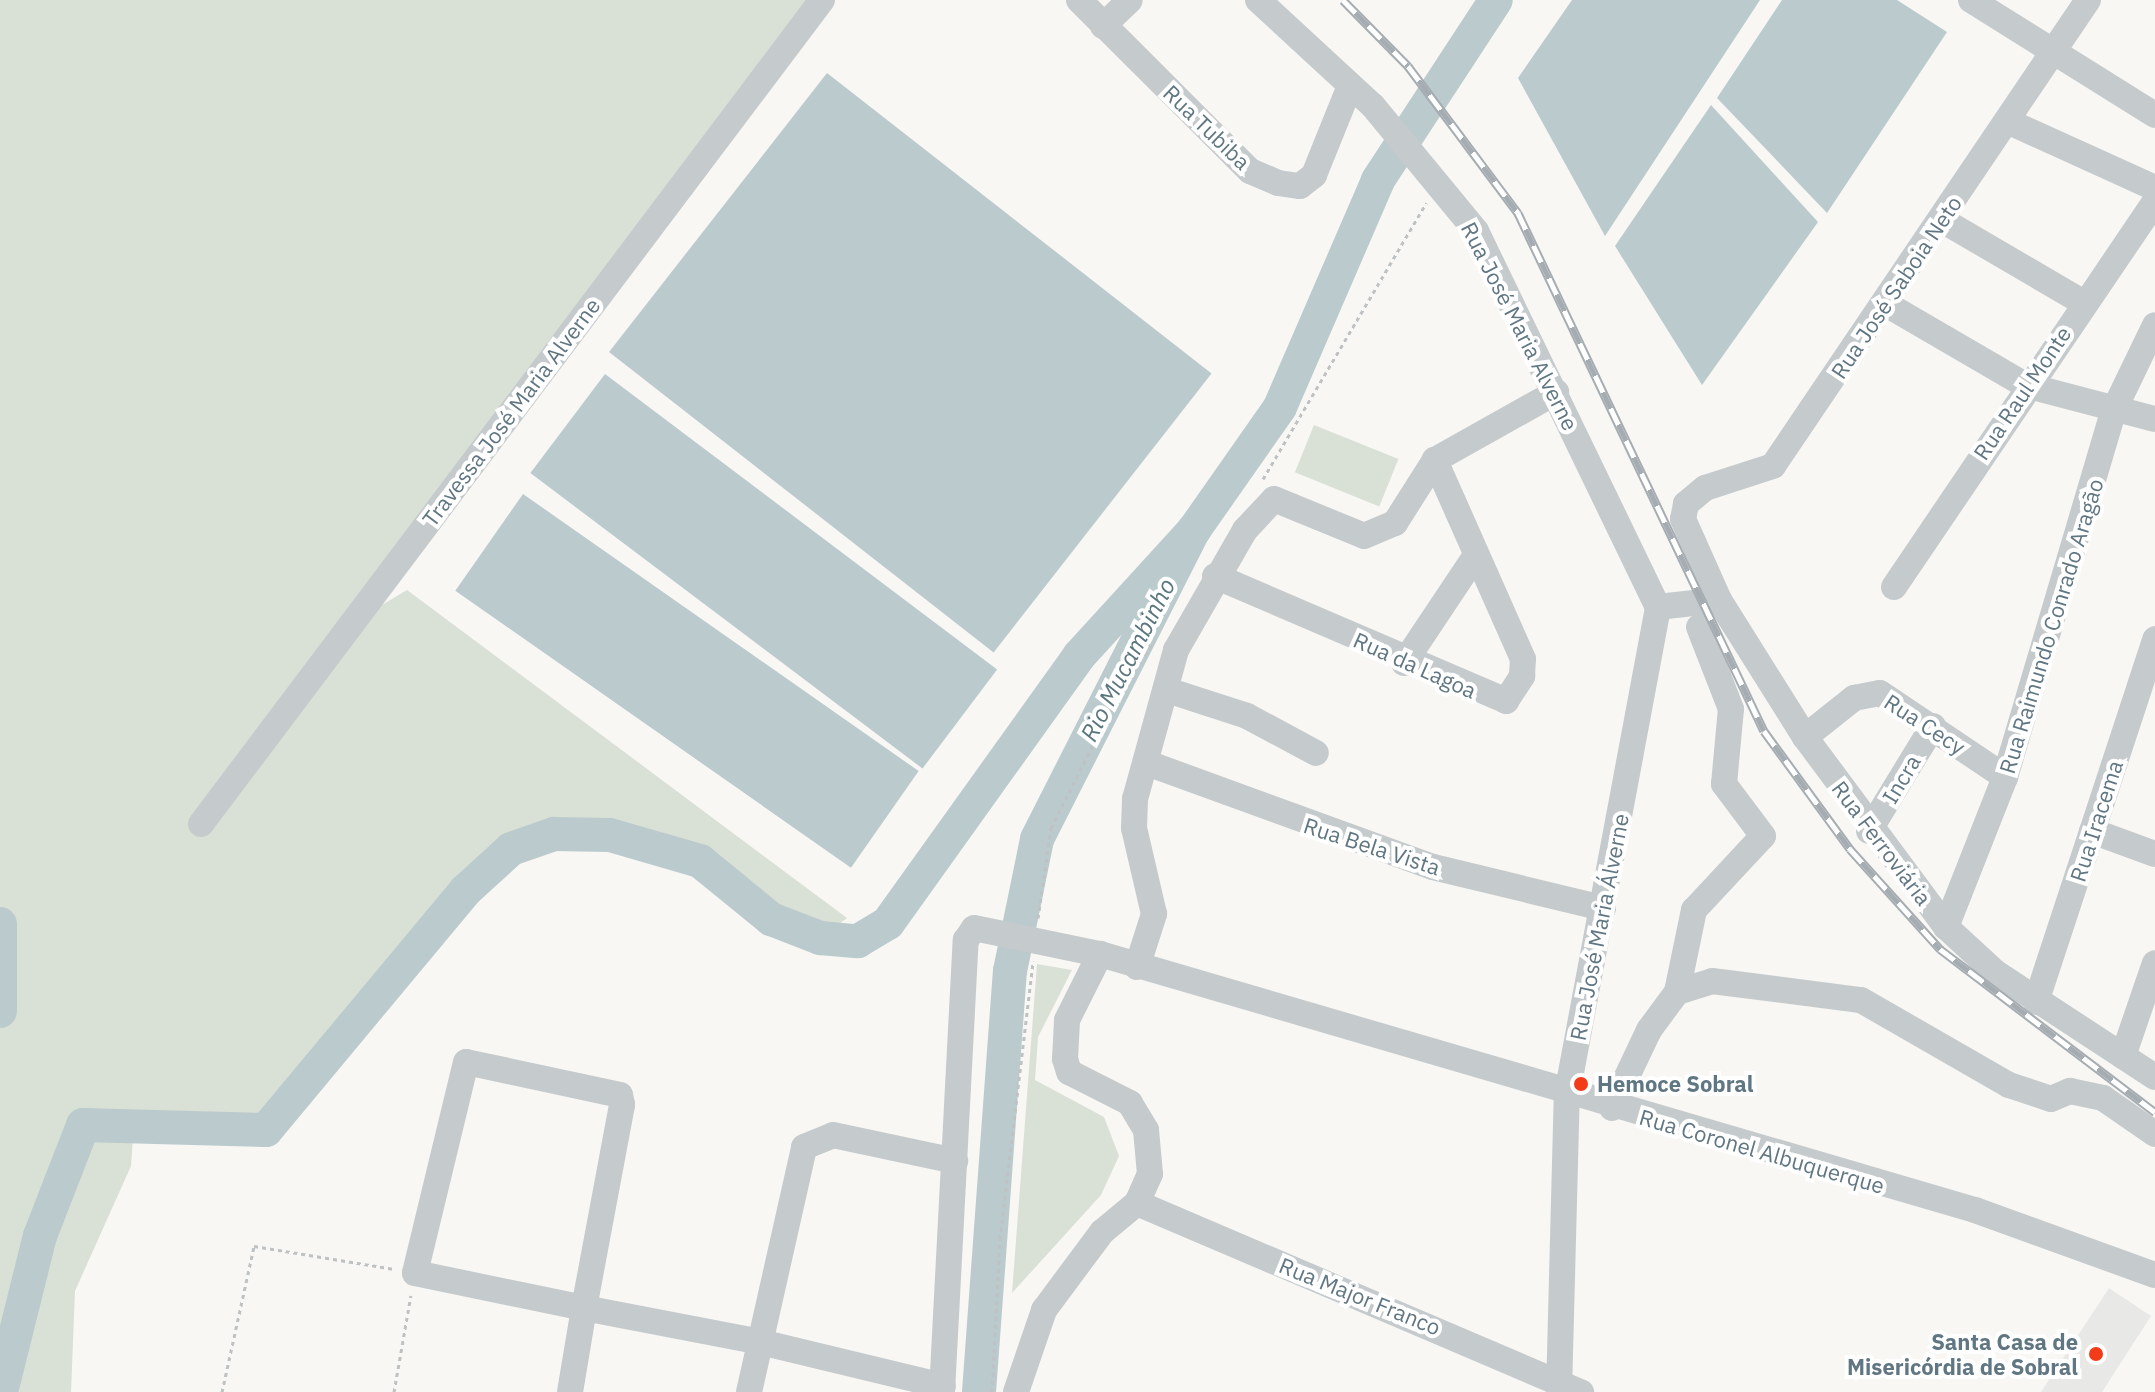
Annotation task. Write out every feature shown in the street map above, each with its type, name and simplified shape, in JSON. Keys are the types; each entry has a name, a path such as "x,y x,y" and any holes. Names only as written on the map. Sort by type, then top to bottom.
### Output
{"street":[{"name":"Travessa José Maria Alverne","path":"201,824 822,0"},
{"name":"Rua Tubiba","path":"1079,0 1250,171 1278,183 1300,186 1314,175 1350,86"},
{"path":"1103,26 1130,0"},
{"name":"Rua José Maria Alverne","path":"1258,0 1373,106 1440,179 1476,231 1658,607"},
{"path":"1971,0 2155,115"},
{"name":"Rua José Saboia Neto","path":"1686,536 1686,504 1705,488 1773,466 1886,304 2088,0"},
{"path":"2007,121 2155,188"},
{"name":"Rua Raul Monte","path":"1894,587 2025,385 2155,201"},
{"path":"1942,220 2084,303"},
{"path":"1886,304 2025,385 2155,419"},
{"name":"Rua Raimundo Conrado Aragão","path":"1946,927 2005,777 2114,410 2155,325"},
{"path":"1137,967 1154,914 1133,813 1176,650 1215,576 1274,499 1364,536 1395,523 1435,460 1556,392"},
{"name":"Rua da Lagoa","path":"1215,576 1404,663 1491,699 1506,701 1516,689 1523,659 1435,460"},
{"name":"Rua Ferroviária","path":"1686,536 1719,600 1805,737 1869,831 1946,927 2036,1002 2155,1077"},
{"path":"1404,663 1476,555"},
{"path":"1658,607 1719,600"},
{"name":"Rua José Maria Álverne","path":"1567,1388 1567,1094 1658,607"},
{"path":"1612,1108 1649,1030 1677,992 1694,910 1763,836 1724,784 1731,709 1699,627"},
{"name":"Rua Iracema","path":"2036,1002 2155,639"},
{"path":"1167,690 1247,716 1316,753"},
{"name":"Rua Cecy","path":"1805,737 1866,692 1933,726 2005,777"},
{"name":"Incra","path":"1869,831 1933,726"},
{"name":"Rua Bela Vista","path":"1147,763 1433,867 1603,908"},
{"path":"2092,831 2155,854"},
{"name":"Rua Coronel Albuquerque","path":"955,1161 966,940 980,928 1026,941 1100,954 1612,1108 1975,1210 2155,1275"},
{"path":"1016,1392 1044,1310 1102,1232 1137,1203 1150,1174 1141,1119 1130,1103 1069,1072 1065,1059 1067,1020 1100,954"},
{"path":"2123,1056 2155,963"},
{"path":"1677,992 1712,981 1861,1000 2009,1085 2051,1099 2070,1091 2103,1098 2155,1134"},
{"path":"570,1392 584,1308 620,1095 473,1060 461,1069 415,1273 584,1308 760,1342 943,1389 955,1161 833,1135 804,1147 760,1342 749,1392"},
{"name":"Rua Major Franco","path":"1137,1203 1567,1388"}],"path":[{"path":"222,1392 254,1246 415,1273 394,1392"}],"shaded area":[{"path":"0,0 819,0 355,621 407,590 847,918 820,938 771,919 700,861 610,835 554,834 511,849 465,891 266,1130 193,1133 134,1124 131,1166 75,1291 71,1392 0,1392"},
{"path":"1572,0 1760,0 1605,236 1518,78"},
{"path":"1782,0 1897,0 1947,32 1827,213 1717,98"},
{"path":"827,73 1212,373 994,652 609,352"},
{"path":"1711,105 1818,222 1702,385 1615,246"},
{"path":"605,374 997,669 923,769 530,473"},
{"path":"1314,425 1398,459 1379,506 1295,472"},
{"path":"523,494 919,771 851,868 455,591"},
{"path":"1037,964 1072,970 1038,1037 1035,1080 1104,1117 1119,1156 1101,1195 1012,1293"},
{"name":"Santa Casa de Misericórdia de Sobral","path":"2109,1288 2151,1316 2102,1392 2041,1392"}],"waterway":[{"name":"Rio Mucambinho","path":"979,1392 1010,971 1037,839 1194,530 1280,407 1378,180 1496,0"},
{"path":"1,1392 40,1236 83,1125 266,1130 465,891 511,849 554,834 610,835 700,861 771,919 820,938 858,941 888,923 1079,656 1194,530"},
{"path":"0,924 0,1011"}],"railway":[{"path":"1343,0 1408,66 1518,213 1764,731 1850,849 1940,949 2155,1112"}],"place":[{"name":"Hemoce Sobral","path":"1581,1084"},
{"name":"Santa Casa de Misericórdia de Sobral","path":"2096,1354"}]}
